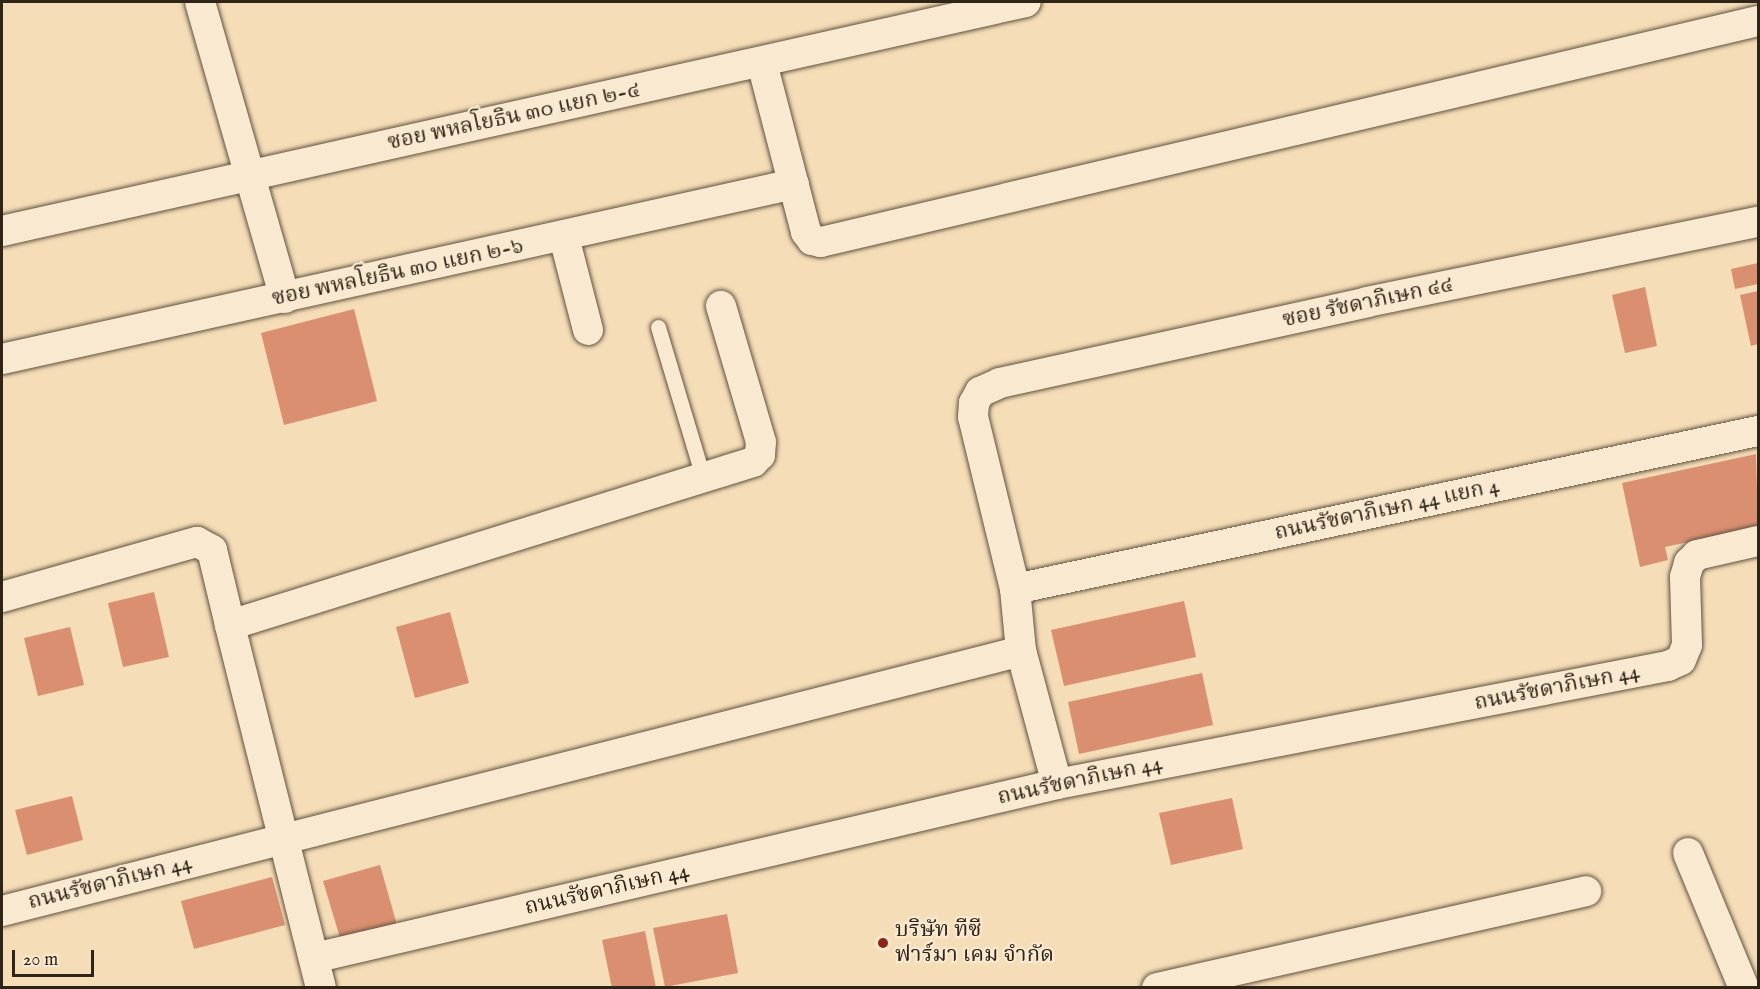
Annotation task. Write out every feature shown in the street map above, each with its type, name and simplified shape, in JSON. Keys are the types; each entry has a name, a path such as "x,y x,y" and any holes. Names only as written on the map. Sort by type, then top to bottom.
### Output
{"street":[{"path":"200,2 285,298"},
{"name":"ซอย พหลโยธิน ๓๐ แยก ๒-๔","path":"2,231 762,63 1026,2"},
{"path":"762,63 806,232 812,240 821,242 1758,21"},
{"name":"ซอย พหลโยธิน ๓๐ แยก ๒-๖","path":"2,359 564,237 794,184"},
{"name":"ซอย รัชดาภิเษก ๔๔","path":"1015,589 974,417 974,403 980,392 1000,383 1321,312 1758,222"},
{"path":"564,237 588,330"},
{"path":"230,625 753,462 760,454 761,442 720,306"},
{"name":"ถนนรัชดาภิเษก 44 แยก 4","path":"1015,589 1758,431"},
{"name":"ถนนรัชดาภิเษก 44","path":"314,958 1057,784 1668,666 1681,660 1686,645 1684,577 1689,563 1697,555 1758,541"},
{"path":"2,597 198,542 213,550 321,987"},
{"path":"1015,589 1021,651 1057,784"},
{"name":"ถนนรัชดาภิเษก 44","path":"2,911 1021,651"},
{"path":"1688,853 1744,987"},
{"path":"1157,987 1586,891"}],"lane":[{"path":"658,327 703,477"}],"building":[{"path":"1758,263 1758,284 1735,289 1731,269"},
{"path":"1645,287 1657,346 1625,353 1612,295"},
{"path":"1758,291 1758,344 1751,346 1740,295"},
{"path":"354,309 377,401 284,425 261,333"},
{"path":"1756,454 1758,527 1665,547 1668,560 1640,567 1622,483"},
{"path":"154,592 169,657 123,667 108,603"},
{"path":"1184,601 1196,657 1064,686 1051,630"},
{"path":"450,612 469,683 415,698 396,627"},
{"path":"70,627 84,685 38,696 24,638"},
{"path":"1202,673 1213,725 1079,754 1068,702"},
{"path":"72,796 83,840 27,855 15,810"},
{"path":"1232,798 1243,849 1171,865 1159,813"},
{"path":"380,865 397,925 341,941 323,881"},
{"path":"272,877 285,925 194,949 181,901"},
{"path":"727,914 738,973 665,987 653,928"},
{"path":"645,931 656,988 612,988 602,940"}],"place":[{"name":"บริษัท ทีซี ฟาร์มา เคม จำกัด","path":"883,943"}]}
